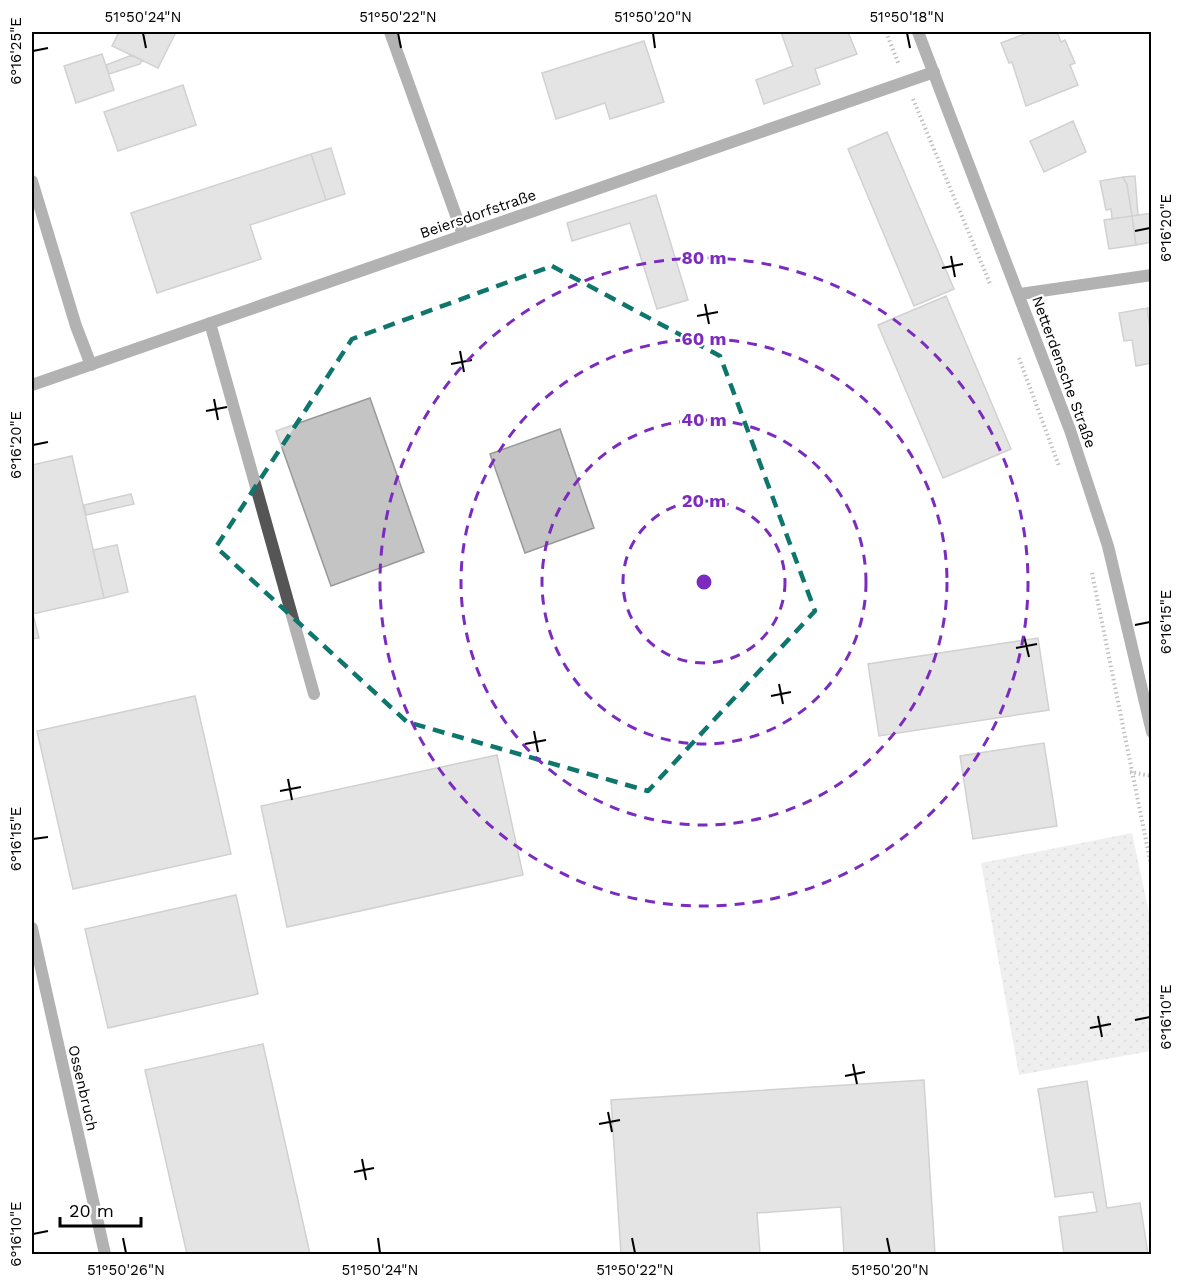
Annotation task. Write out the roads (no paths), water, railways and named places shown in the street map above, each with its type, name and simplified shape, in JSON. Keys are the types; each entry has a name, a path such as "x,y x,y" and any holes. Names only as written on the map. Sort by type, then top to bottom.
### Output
{"street":[{"path":"390,32 463,235"},
{"name":"Netterdensche Straße","path":"918,32 1020,294 1070,430 1108,546 1152,732"},
{"name":"Beiersdorfstraße","path":"32,385 934,72"},
{"path":"32,181 76,326 91,365"},
{"path":"1020,294 1152,275"},
{"path":"210,323 314,694"},
{"name":"Ossenbruch","path":"32,928 105,1254"}]}
